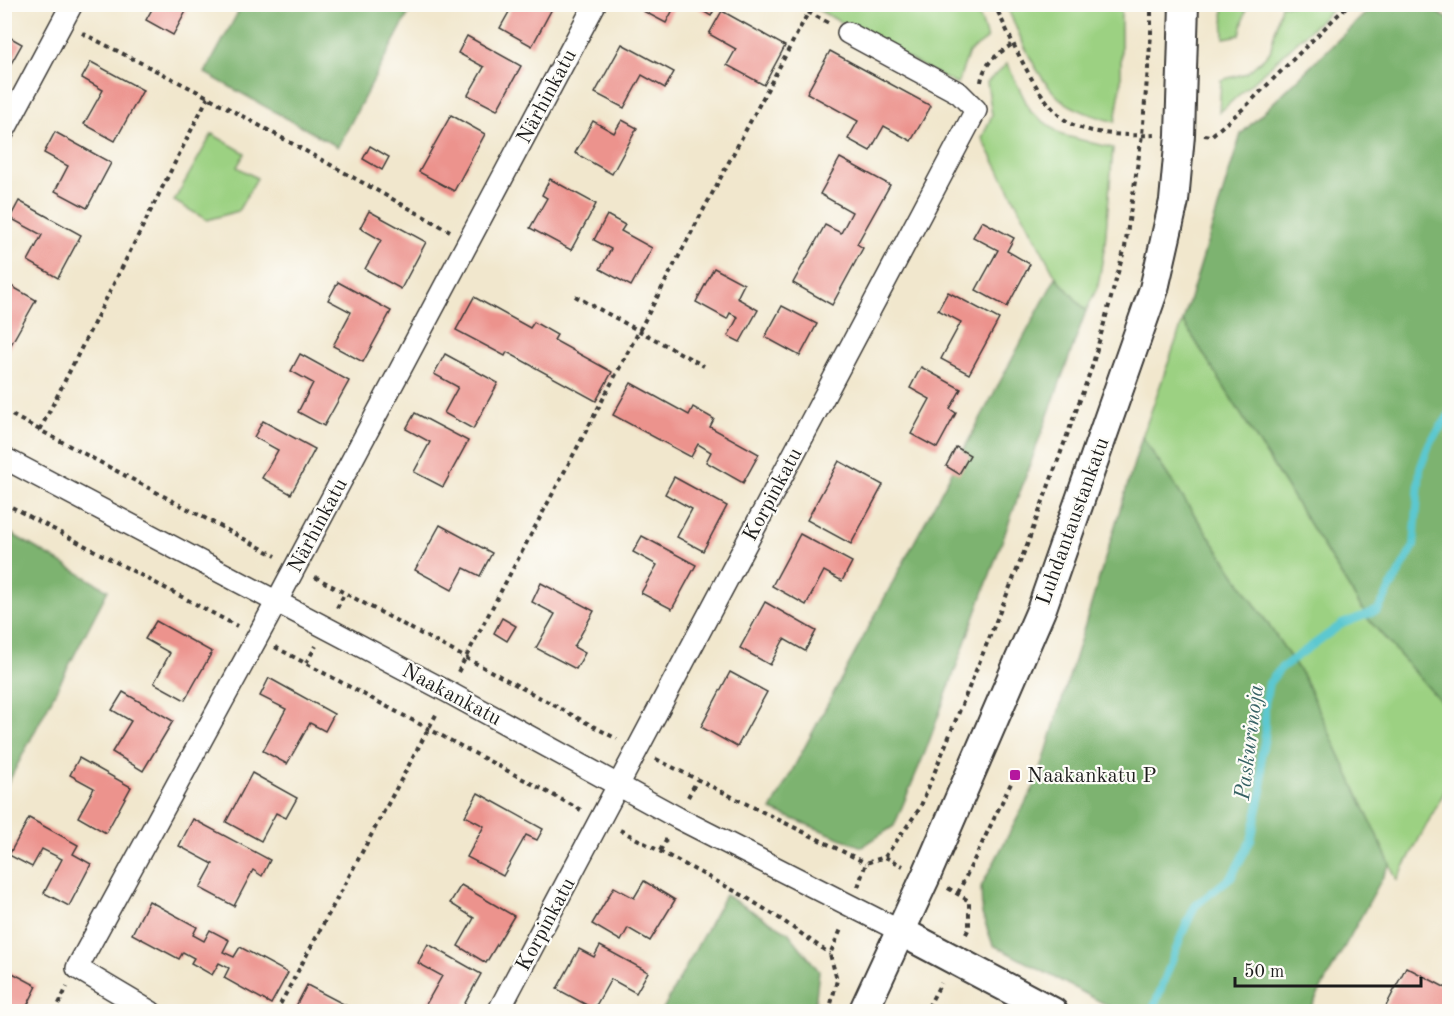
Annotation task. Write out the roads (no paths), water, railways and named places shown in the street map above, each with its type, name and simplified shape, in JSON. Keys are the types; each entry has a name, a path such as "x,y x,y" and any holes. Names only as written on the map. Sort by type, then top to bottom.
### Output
{"street":[{"name":"Närhinkatu","path":"152,1011 77,968 277,601 595,4"},
{"name":"Luhdantaustankatu","path":"863,1011 926,876 1037,619 1154,289 1174,201 1180,135 1184,4"},
{"path":"4,131 67,14"},
{"name":"Korpinkatu","path":"498,1011 976,110 959,93 848,33"},
{"name":"Naakankatu","path":"4,458 448,692 678,818 900,931"},
{"path":"900,931 1053,1011"}],"waterway":[{"name":"Paskurinoja","path":"1152,1012 1195,906 1232,876 1251,840 1262,790 1261,757 1265,737 1265,704 1269,683 1281,668 1342,624 1378,610 1414,546 1420,469 1430,442 1450,414"}],"place":[{"name":"Naakankatu P","path":"1015,775"}]}
